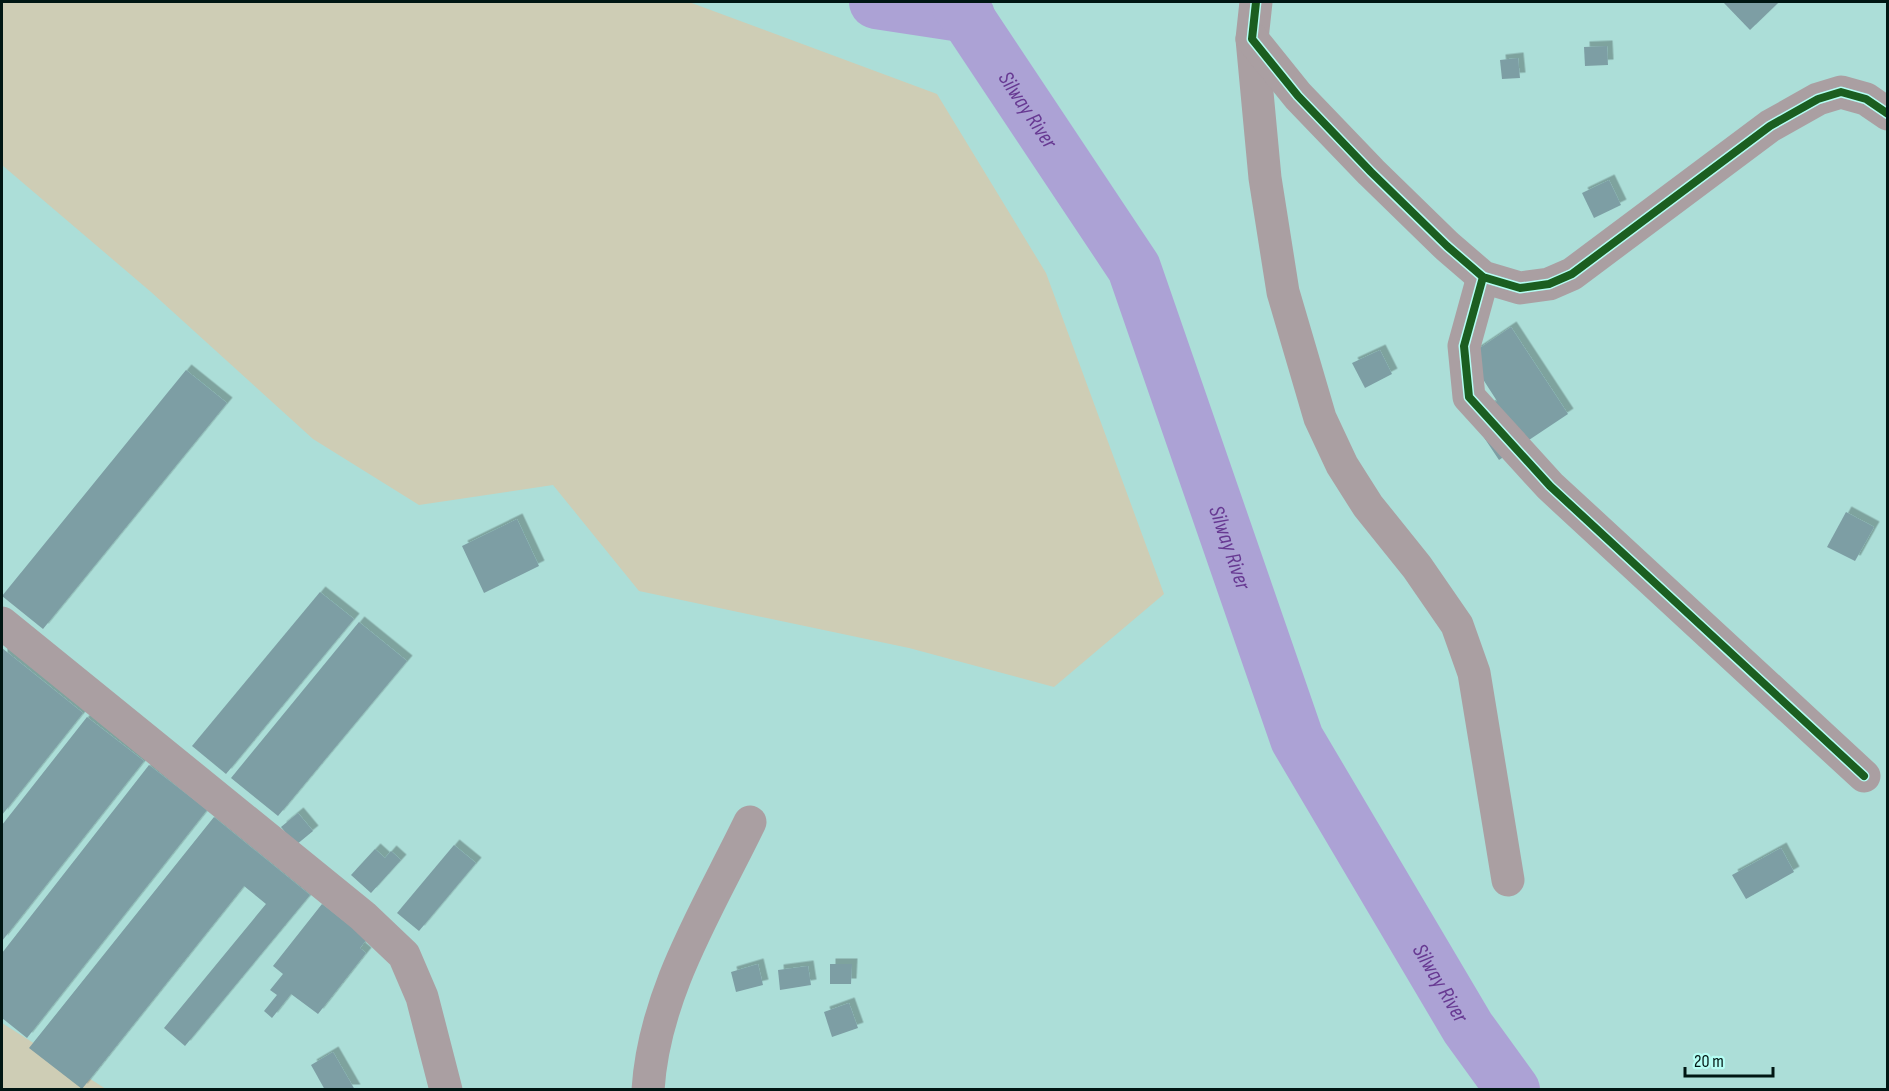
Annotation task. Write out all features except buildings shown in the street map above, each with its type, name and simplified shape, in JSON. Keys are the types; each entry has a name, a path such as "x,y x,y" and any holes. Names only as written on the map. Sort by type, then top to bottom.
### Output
{"street":[{"path":"1256,2 1252,39 1265,178 1283,292 1320,418 1342,465 1368,506 1417,567 1458,625 1474,673 1508,880"},
{"path":"1252,39 1298,96 1448,246 1483,277 1521,288 1549,284 1572,274 1770,126 1818,99 1841,92 1866,99 1887,114"},
{"path":"1483,277 1464,346 1469,397 1550,486 1864,776"},
{"path":"2,623 363,916 404,955 422,997 446,1089"},
{"path":"648,1089 658,1029 682,957 750,822"}],"green space":[{"path":"2,2 689,2 937,94 1046,273 1164,594 1054,687 909,648 639,591 553,485 419,505 313,439 151,292 2,165"},
{"path":"2,1023 106,1089 2,1089"}],"waterway":[{"path":"876,2 968,16"},
{"name":"Silway River","path":"957,2 1134,268 1297,739 1468,1028 1513,1090"}],"cycle path":[{"path":"1256,2 1252,39 1298,96 1447,246 1483,277 1520,288 1549,284 1572,274 1770,126 1818,99 1841,92 1866,99 1888,114"},
{"path":"1483,277 1464,346 1469,397 1550,486 1864,776"}]}
